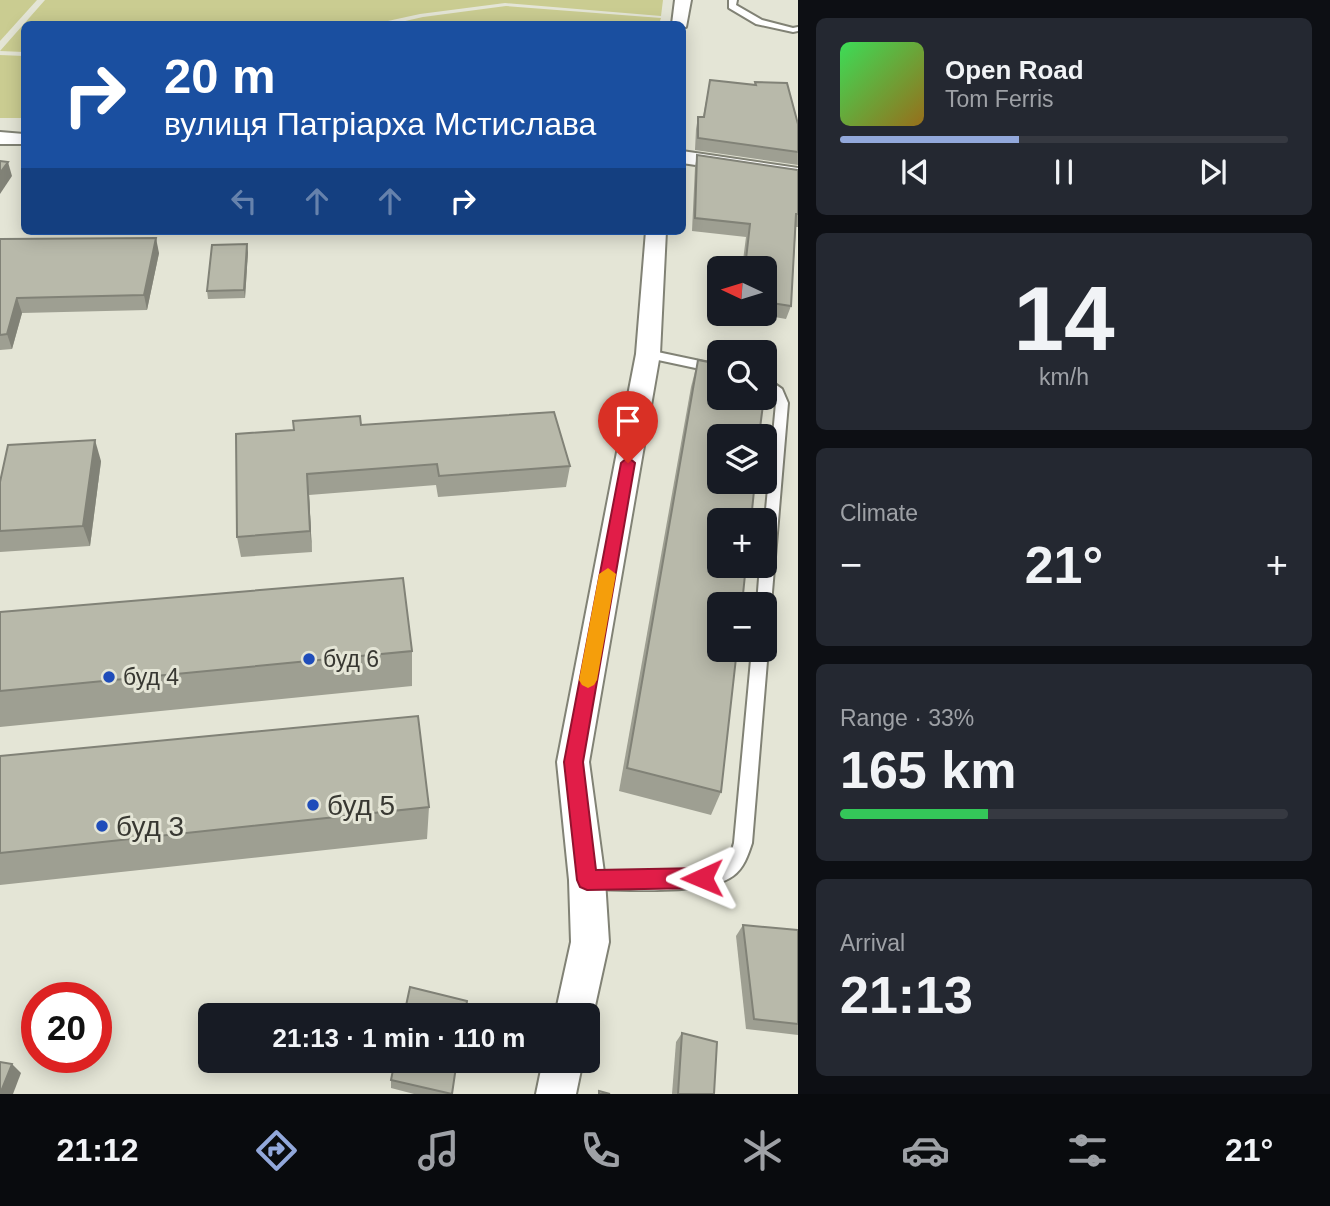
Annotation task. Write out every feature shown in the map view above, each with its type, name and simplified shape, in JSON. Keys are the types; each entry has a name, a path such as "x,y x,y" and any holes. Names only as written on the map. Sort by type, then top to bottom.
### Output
{"street":[{"path":"680,21 683,0"},
{"path":"0,138 21,139"},
{"path":"686,158 798,174"},
{"path":"576,1003 590,942 587,880 573,762 648,354 656,235"},
{"path":"556,1094 560,1073"}],"lane":[{"path":"733,0 732,6 759,22 798,29"},
{"path":"648,354 707,366"},
{"path":"765,592 782,404 777,391"},
{"path":"587,880 702,878 722,873 736,861 743,843 759,662"}],"green space":[{"path":"0,0 37,0 0,41"},
{"path":"45,0 663,0 661,16 505,3 388,21 26,21"},
{"path":"506,6 661,18 660,21 405,21"},
{"path":"21,27 21,52 0,51"},
{"path":"0,55 21,56 21,118 0,118"}],"building":[{"path":"710,80 756,85 755,82 787,83 798,124 798,152 698,138 698,117 704,117"},
{"path":"697,155 798,170 798,214 791,306 777,304 777,256 746,256 750,224 695,218"},
{"path":"0,161 8,162 0,173"},
{"path":"156,238 144,295 17,298 7,334 0,335 0,239"},
{"path":"247,244 244,290 207,291 212,245"},
{"path":"698,360 707,362 707,410 762,410 761,424 707,424 707,494 754,494 752,508 707,508 707,578 745,578 743,592 707,592 707,662 736,662 721,792 627,768"},
{"path":"554,412 570,466 439,476 437,464 307,474 310,531 237,537 236,434 294,430 293,421 360,416 361,425"},
{"path":"95,440 83,526 0,531 0,482 8,445"},
{"path":"403,578 412,651 0,691 0,612"},
{"path":"418,716 429,807 0,853 0,756"},
{"path":"743,925 798,930 798,1024 754,1019"},
{"path":"410,987 467,1001 467,1003 407,1003"},
{"path":"682,1033 717,1042 714,1094 678,1094"},
{"path":"0,1062 12,1064 0,1094"},
{"path":"392,1073 455,1073 452,1094 391,1080"}],"slow traffic":[{"path":"588,680 608,574"}],"place":[{"name":"буд 6","path":"309,659"},
{"name":"буд 4","path":"109,677"},
{"name":"буд 5","path":"313,805"},
{"name":"буд 3","path":"102,826"}],"route":[{"path":"628,463 573,762 587,880 702,878"}]}
